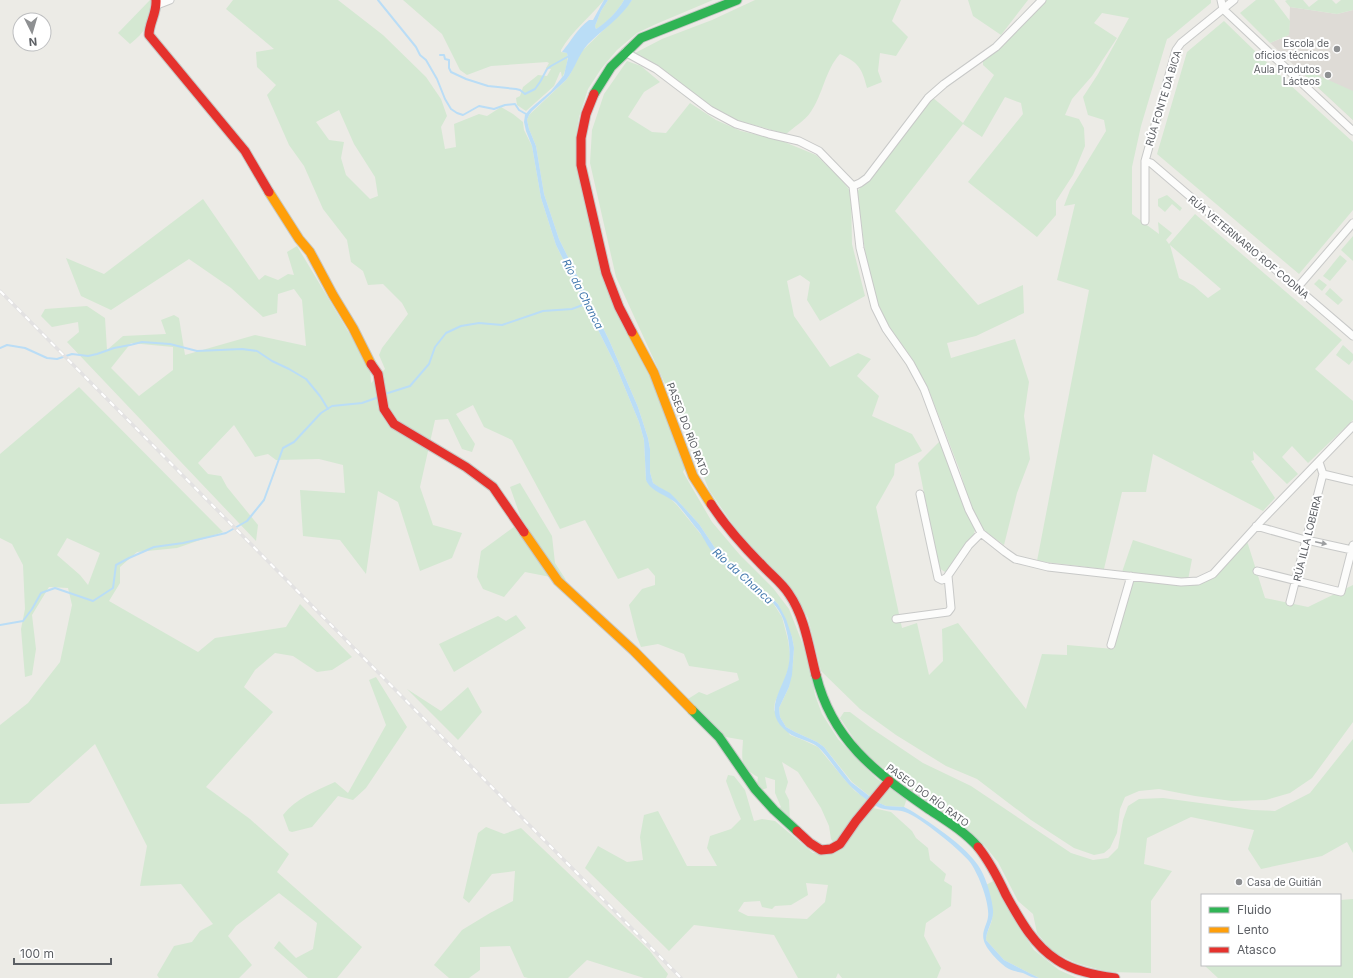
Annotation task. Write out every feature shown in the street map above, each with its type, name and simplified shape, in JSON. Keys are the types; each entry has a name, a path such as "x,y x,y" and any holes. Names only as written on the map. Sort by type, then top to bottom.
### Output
{"street":[{"path":"170,0 157,2 154,19 148,29 149,35 245,151 280,210 299,239 310,252 332,295 353,328 373,368 378,374 384,409 394,424 466,467 493,487 558,582 634,651 719,737 755,789 774,810 810,843 821,850 831,850 840,844 886,784"},
{"name":"PASEO DO RÍO RATO","path":"737,0 641,38 611,67 595,90 586,114 581,138 581,165 606,273 620,307 654,373 693,476 723,522 737,540 789,593 798,609 820,692 832,718 845,737 886,784 962,832 975,844 987,858 1015,911 1030,935 1040,946 1057,960 1074,968 1096,975 1116,978"},
{"path":"853,186 867,178 928,98 944,84 996,47 1042,0"},
{"path":"1221,0 1223,9 1353,131"},
{"name":"RÚA FONTE DA BICA","path":"1145,221 1145,161 1176,50 1181,43 1234,0"},
{"path":"625,52 656,69 710,110 736,124 799,141 819,151 853,186 860,248 875,307 886,329 910,363 924,389 969,510 981,533 1015,559 1048,567 1181,582 1198,581 1213,574 1256,526 1353,426"},
{"name":"RÚA VETERINARIO ROF CODINA","path":"1145,161 1151,163 1353,336"},
{"path":"1298,288 1353,223"},
{"path":"1319,462 1323,474 1353,481"},
{"name":"RÚA ILLA LOBEIRA","path":"1290,602 1323,474"},
{"path":"920,494 938,578 942,580 948,576 969,545 981,533"},
{"path":"1256,526 1307,540 1352,548 1340,592 1257,571"},
{"path":"896,619 948,612 951,608 948,576"},
{"path":"1111,645 1131,576"}],"shaded area":[{"path":"1290,7 1337,14 1353,10 1353,120 1270,43 1289,35"}],"green space":[{"path":"150,0 153,0 153,7 148,25 130,44 118,33"},
{"path":"233,0 338,0 383,35 426,77 441,99 447,116 441,127 445,149 456,147 454,124 479,114 487,116 501,107 523,122 524,130 532,146 541,198 556,245 615,364 639,422 644,440 646,480 677,505 725,564 773,603 782,617 790,654 789,666 775,702 774,710 790,735 818,747 855,791 868,800 835,845 831,839 829,826 821,808 798,772 782,762 788,782 785,792 789,800 790,820 778,809 781,807 775,793 775,780 765,777 767,788 761,790 757,784 758,777 745,766 742,757 743,740 726,737 688,699 699,692 707,695 739,680 737,673 689,666 684,654 658,644 641,647 629,605 642,589 655,585 655,576 648,568 618,579 585,520 560,529 512,440 484,427 473,405 456,414 475,444 472,452 462,449 448,419 435,420 420,487 433,525 462,533 452,558 420,571 398,502 378,491 366,574 340,540 303,536 300,490 345,493 343,465 319,459 276,460 268,454 255,457 234,425 198,463 208,474 221,476 227,487 258,525 256,541 67,342 79,332 78,322 52,327 41,316 45,309 87,306 105,318 107,350 123,336 166,334 161,320 174,315 179,318 185,355 255,335 306,346 302,300 294,289 278,294 277,313 263,317 231,288 189,259 111,310 81,296 66,258 104,274 203,199 259,280 265,275 278,280 288,274 294,275 287,252 297,246 370,368 371,383 385,369 379,355 382,348 408,314 402,303 383,284 368,285 363,271 351,262 347,240 323,209 304,166 289,145 267,95 276,85 257,67 256,52 274,49 226,9","holes":["339,110 354,144 375,177 378,196 370,199 346,175 341,158 344,142 329,140 316,122","131,343 173,347 173,370 139,396 111,368"]},
{"path":"403,0 604,0 576,30 561,50 561,52 567,53 566,66 562,78 560,72 554,86 526,111 517,105 516,98 520,96 523,87 538,75 547,76 551,69 546,68 549,63 491,66 467,75 460,70 442,34"},
{"path":"608,0 624,0 612,17 596,29 595,26 601,11"},
{"path":"632,0 713,0 637,33 617,50 601,69 588,89 579,117 576,137 577,167 597,254 655,385 685,468 683,472 712,522 740,555 773,588 789,609 807,655 815,695 822,714 838,739 877,779 907,798 904,807 886,806 877,802 852,782 824,747 786,727 780,717 779,708 789,687 794,648 792,637 778,604 715,548 699,524 678,501 653,483 650,472 650,449 648,438 638,407 609,340 559,239 544,194 536,146 527,120 529,115 566,80 582,51 623,11"},
{"path":"755,0 901,0 892,21 908,37 896,56 880,53 878,71 882,82 867,88 863,75 858,66 840,54 831,67 818,98 808,116 786,134 736,120 709,105 657,65 635,53 662,39 712,20"},
{"path":"968,0 1028,0 1001,35 973,16"},
{"path":"1045,0 1211,0 1211,3 1167,39 1141,126 1132,167 1132,214 1159,234 1158,222 1172,233 1166,240 1169,244 1195,214 1342,340 1315,369 1353,401 1353,420 1308,463 1292,446 1282,457 1298,474 1287,484 1253,451 1254,460 1251,461 1275,498 1263,511 1153,454 1146,492 1122,492 1104,569 1037,561 1089,290 1057,280 1075,204 1064,206 1070,190 1106,131 1104,120 1088,115 1083,97 1098,74 1129,18 1102,13 1094,23 1117,38 1092,76 1072,99 1065,115 1079,119 1084,128 1085,146 1073,175 1056,201 1056,215 1037,237 968,182 1023,114 1021,103 1005,97 982,137 963,124 895,211 978,305 1023,285 1024,313 976,336 947,343 951,358 1015,339 1029,382 1024,416 1030,459 1017,493 1004,545 976,525 960,471 928,388 911,357 881,315 869,280 857,192 932,97 963,123 994,75 983,65 983,60","holes":["1170,245 1221,289 1208,298 1194,286 1179,278"]},
{"path":"1256,0 1274,0 1290,21 1289,35 1270,43 1240,13"},
{"path":"1303,0 1309,7 1318,0 1332,0 1336,4 1341,0 1353,0 1353,10 1337,14 1290,7 1285,1"},
{"path":"1224,21 1288,83 1353,142 1353,210 1299,274 1157,154 1187,52"},
{"path":"627,61 641,66 660,82 644,92 628,117 652,132 666,133 690,103 716,120 741,131 782,141 816,155 841,179 851,192 852,244 865,296 820,321 807,300 810,282 800,275 787,281 794,316 830,367 858,353 871,359 857,376 879,396 872,416 912,434 922,451 895,464 894,475 876,507 902,628 917,623 929,675 943,661 942,629 958,623 1026,709 1042,654 1067,655 1067,645 1114,649 1123,611 1134,579 1204,581 1220,572 1247,541 1265,598 1308,607 1353,585 1353,722 1312,778 1290,793 1266,800 1232,801 1159,789 1139,791 1125,797 1120,809 1117,833 1110,848 1104,853 1094,855 1074,848 1031,820 977,779 946,766 896,735 860,709 821,671 808,618 790,587 740,535 709,490 677,410 616,277 590,163 592,130 604,94"},
{"path":"1297,66 1353,91 1353,120 1296,67"},
{"path":"1167,195 1182,208 1180,211 1172,204 1165,212 1158,206 1158,199"},
{"path":"1353,236 1353,261 1341,250"},
{"path":"1340,255 1347,261 1330,281 1323,276"},
{"path":"1319,279 1327,285 1322,291 1314,284"},
{"path":"1330,288 1343,300 1338,305 1325,294"},
{"path":"1343,345 1353,354 1353,360 1349,365 1336,355"},
{"path":"79,387 223,532 177,548 137,552 120,567 120,583 109,601 198,652 215,638 286,627 300,604 352,657 332,670 317,672 293,656 275,653 255,670 244,687 273,712 206,787 250,819 289,854 277,872 362,947 337,978 308,978 274,948 279,941 296,958 313,949 317,923 279,893 236,926 228,936 252,965 239,978 159,978 157,975 174,946 192,942 200,931 213,924 181,884 140,886 147,846 95,744 29,803 0,804 0,725 28,703 60,662 72,605 68,588 49,587 32,615 36,649 32,675 25,677 21,629 25,609 23,565 12,544 0,538 0,454","holes":["67,538 100,553 88,585 80,575 57,555"]},
{"path":"941,440 975,530 973,537 950,570 945,572 939,568 918,463"},
{"path":"520,483 552,536 555,563 566,580 525,572 504,597 483,589 477,577 481,551 522,521 510,487"},
{"path":"1133,540 1192,559 1188,580 1122,572"},
{"path":"516,615 526,628 454,672 439,644 498,616 506,621"},
{"path":"376,677 407,727 366,788 353,800 338,796 312,827 292,832 289,831 283,815 300,799 335,782 348,793 386,725 369,680"},
{"path":"468,687 482,712 458,740 407,689 441,711"},
{"path":"844,712 850,712 923,763 971,786 1071,853 1093,860 1108,858 1118,848 1123,820 1128,806 1139,799 1163,798 1252,810 1275,811 1310,793 1353,739 1353,853 1347,842 1322,856 1261,869 1248,849 1254,830 1191,817 1147,838 1144,864 1172,871 1151,901 1151,973 1108,972 1076,963 1053,952 1037,933 1033,914 1018,901 998,862 984,845 862,751 840,718"},
{"path":"728,775 734,776 745,790 754,821 762,819 775,821 813,853 825,854 838,850 873,808 891,812 912,831 916,838 928,848 930,860 946,874 944,881 952,886 951,906 926,923 924,936 941,968 937,978 842,978 838,973 836,978 798,978 774,935 694,925 669,951 585,868 598,846 627,862 643,860 640,837 644,815 658,811 687,866 717,866 707,848 710,836 731,829 741,819 726,781","holes":["806,883 828,885 825,902 807,919 748,916 738,911 744,902 760,901 762,907 772,909 775,906 791,905 808,895"]},
{"path":"486,827 504,834 521,828 649,950 668,974 666,978 644,978 587,960 568,978 528,978 524,977 510,946 480,947 480,970 469,978 449,978 434,965 462,930 513,901 515,871 492,874 469,903 463,898 478,833"},
{"path":"995,880 1017,924 1034,950 1059,970 1077,978 1039,978 1004,960 986,940 991,922 992,910 986,885"},
{"path":"1353,899 1353,978 1218,978 1205,966 1341,966 1341,900"}],"water":[{"name":"Río da Chanca","path":"604,0 608,0 601,11 595,26 596,29 612,16 624,0 632,0 617,18 588,44 566,80 532,111 527,120 536,146 544,194 559,239 609,340 638,407 648,438 650,449 650,472 653,483 670,493 699,524 715,548 778,604 786,619 794,648 792,675 789,687 779,708 780,717 786,727 824,747 851,782 877,802 886,806 904,807 910,810 951,838 971,856 983,874 992,901 993,914 986,940 1004,960 1039,978 1009,969 998,960 985,944 983,938 988,917 987,904 983,888 976,872 964,856 939,834 912,815 902,811 888,810 878,807 864,798 848,784 818,747 792,735 778,722 775,714 776,699 786,676 790,656 789,643 783,619 772,602 765,595 724,564 710,549 700,533 676,503 652,488 646,480 644,440 639,422 615,364 556,245 541,198 532,146 524,122 525,115 530,109 551,91 564,75 568,58 567,53 562,52 581,27 589,20 593,20"}],"waterway":[{"path":"378,0 416,47 420,55 426,60 451,109 463,115 479,106 494,109 505,105 515,104 519,110 526,114"},
{"path":"440,55 444,55 445,59 449,60 449,68 451,72 466,79 488,86 520,90 525,94 535,89 547,69 569,56"},
{"name":"Río da Chanca","path":"385,394 410,386 429,364 435,347 446,333 461,326 479,323 502,325 543,311 572,309 588,303"},
{"path":"0,348 7,345 25,348 47,358 57,359 72,354 88,356 114,348 142,342 170,344 197,351 242,349 257,351 272,361 306,379 320,396 328,409"},
{"path":"0,625 23,621 41,593 55,588 93,601 113,588 116,565 129,558 154,547 183,543 226,533 247,521 264,500 283,448 294,442 321,413 332,406 362,403 379,397"}],"railway":[{"path":"0,291 681,978"}],"traffic: fast":[{"path":"594,94 611,67 641,38 737,0"},
{"path":"816,675 823,698 833,718 844,736 858,752 890,781 947,821 973,841 978,847"},
{"path":"692,710 719,737 755,789 774,810 797,831"}],"traffic: slow":[{"path":"269,192 299,239 310,252 353,328 371,364"},
{"path":"632,332 654,373 693,476 711,504"},
{"path":"524,532 558,581 634,651 692,710"}],"traffic: jam":[{"path":"156,0 149,35 245,151 269,192"},
{"path":"594,94 586,114 581,138 581,165 606,273 619,307 632,332"},
{"path":"371,364 378,374 384,409 394,424 466,467 493,487 524,532"},
{"path":"711,504 735,536 789,594 803,623 816,675"},
{"path":"797,831 810,843 821,850 831,849 840,844 856,821 889,781"},
{"path":"978,847 994,870 1006,895 1027,930 1048,954 1063,964 1077,970 1115,978"}],"place":[{"name":"Escola de oficios técnicos","path":"1337,49"},
{"name":"Aula Produtos Lácteos","path":"1328,75"},
{"name":"Casa de Guitián","path":"1239,882"}]}
